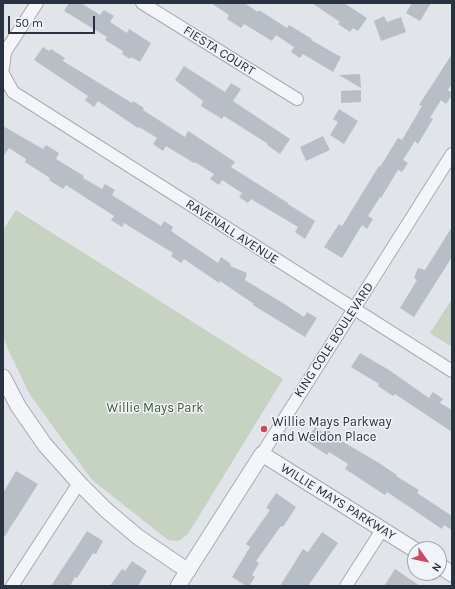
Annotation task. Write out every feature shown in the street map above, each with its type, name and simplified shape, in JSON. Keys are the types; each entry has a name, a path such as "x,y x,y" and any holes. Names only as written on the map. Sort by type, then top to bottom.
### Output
{"street":[{"path":"3,68 6,52 37,3"},
{"name":"FIESTA COURT","path":"142,3 297,99"},
{"name":"RAVENALL AVENUE","path":"3,74 13,92 452,371"},
{"name":"KING COLE BOULEVARD","path":"178,586 452,154"},
{"path":"3,377 18,406 45,445 79,483 106,510 138,537 188,571"},
{"name":"WILLIE MAYS PARKWAY","path":"262,454 407,545"},
{"path":"12,586 79,483"},
{"path":"346,586 382,530"}],"green space":[{"name":"Willie Mays Park","path":"16,210 283,379 188,534 179,541 168,540 92,480 30,395 3,336 3,230"},
{"path":"452,299 452,347 430,333"}],"building":[{"path":"69,3 81,3 100,15 104,10 114,16 110,22 127,33 129,29 151,43 140,62 131,57 130,59 122,54 123,51 105,40 107,37 64,11"},
{"path":"211,3 244,3 258,12 259,10 287,28 289,25 312,39 311,40 341,57 333,72 303,54 300,58 291,52 294,47 276,35 272,41 244,24 241,28 227,19 229,15"},
{"path":"312,3 344,3 367,18 358,31 353,28 350,32 338,24 340,22"},
{"path":"412,3 431,3 420,21 406,13"},
{"path":"384,16 387,22 401,17 406,32 381,41 374,21"},
{"path":"43,47 49,51 51,49 65,58 63,61 132,103 133,101 144,108 143,110 185,137 188,131 235,162 231,167 315,221 305,239 295,232 298,227 251,199 248,203 239,197 242,193 222,180 219,185 210,179 214,174 195,162 194,163 166,146 163,151 153,144 157,138 139,127 138,128 98,101 94,107 85,100 88,96 34,60"},
{"path":"452,54 452,84 448,90 452,93 452,95 446,104 441,100 430,118 433,119 418,144 415,141 403,160 408,163 402,172 398,170 368,216 373,219 367,229 362,225 342,258 324,247 339,224 342,226 398,138 402,140 422,106 419,105"},
{"path":"184,66 225,92 231,83 241,89 233,101 290,139 280,154 267,145 268,144 224,116 222,119 201,106 203,101 175,80"},
{"path":"360,74 361,88 339,75"},
{"path":"361,90 361,102 341,103 341,91"},
{"path":"339,109 358,121 344,144 330,135 338,122 333,119"},
{"path":"3,126 43,149 46,145 59,153 56,159 84,176 83,178 102,189 105,184 115,190 112,195 161,226 164,221 173,227 171,231 218,263 221,257 231,264 230,266 247,273 245,280 304,317 307,312 317,318 305,337 253,305 254,304 220,281 219,283 184,259 181,263 171,256 173,253 124,223 122,227 111,220 114,216 66,185 63,189 49,180 50,178 25,162 26,159 9,148 3,157"},
{"path":"323,136 330,150 306,161 300,147"},
{"path":"452,227 452,257 414,317 400,308 417,280 414,278 418,268 425,270"},
{"path":"360,353 389,370 429,398 433,392 443,399 440,403 452,410 452,432 395,394 393,396 378,386 379,384 351,367"},
{"path":"315,427 323,433 326,429 334,434 333,436 379,463 397,475 396,476 419,490 417,493 452,516 452,530 444,525 442,529 387,492 385,495 345,469 348,464 329,452 327,455 306,441"},
{"path":"16,471 38,484 3,539 3,493"},
{"path":"276,493 296,507 283,527 281,526 256,561 259,563 252,575 255,577 249,586 246,586 232,577 250,547 246,544 270,510 266,508"},
{"path":"87,531 103,541 96,554 93,553 70,586 51,586"},
{"path":"322,532 338,543 308,586 280,586 303,549 308,552"},
{"path":"132,561 147,571 138,586 110,586 122,569 125,571"},
{"path":"395,569 407,577 407,581 413,581 420,586 384,586"}],"place":[{"name":"Willie Mays Parkway and Weldon Place","path":"264,429"}]}
